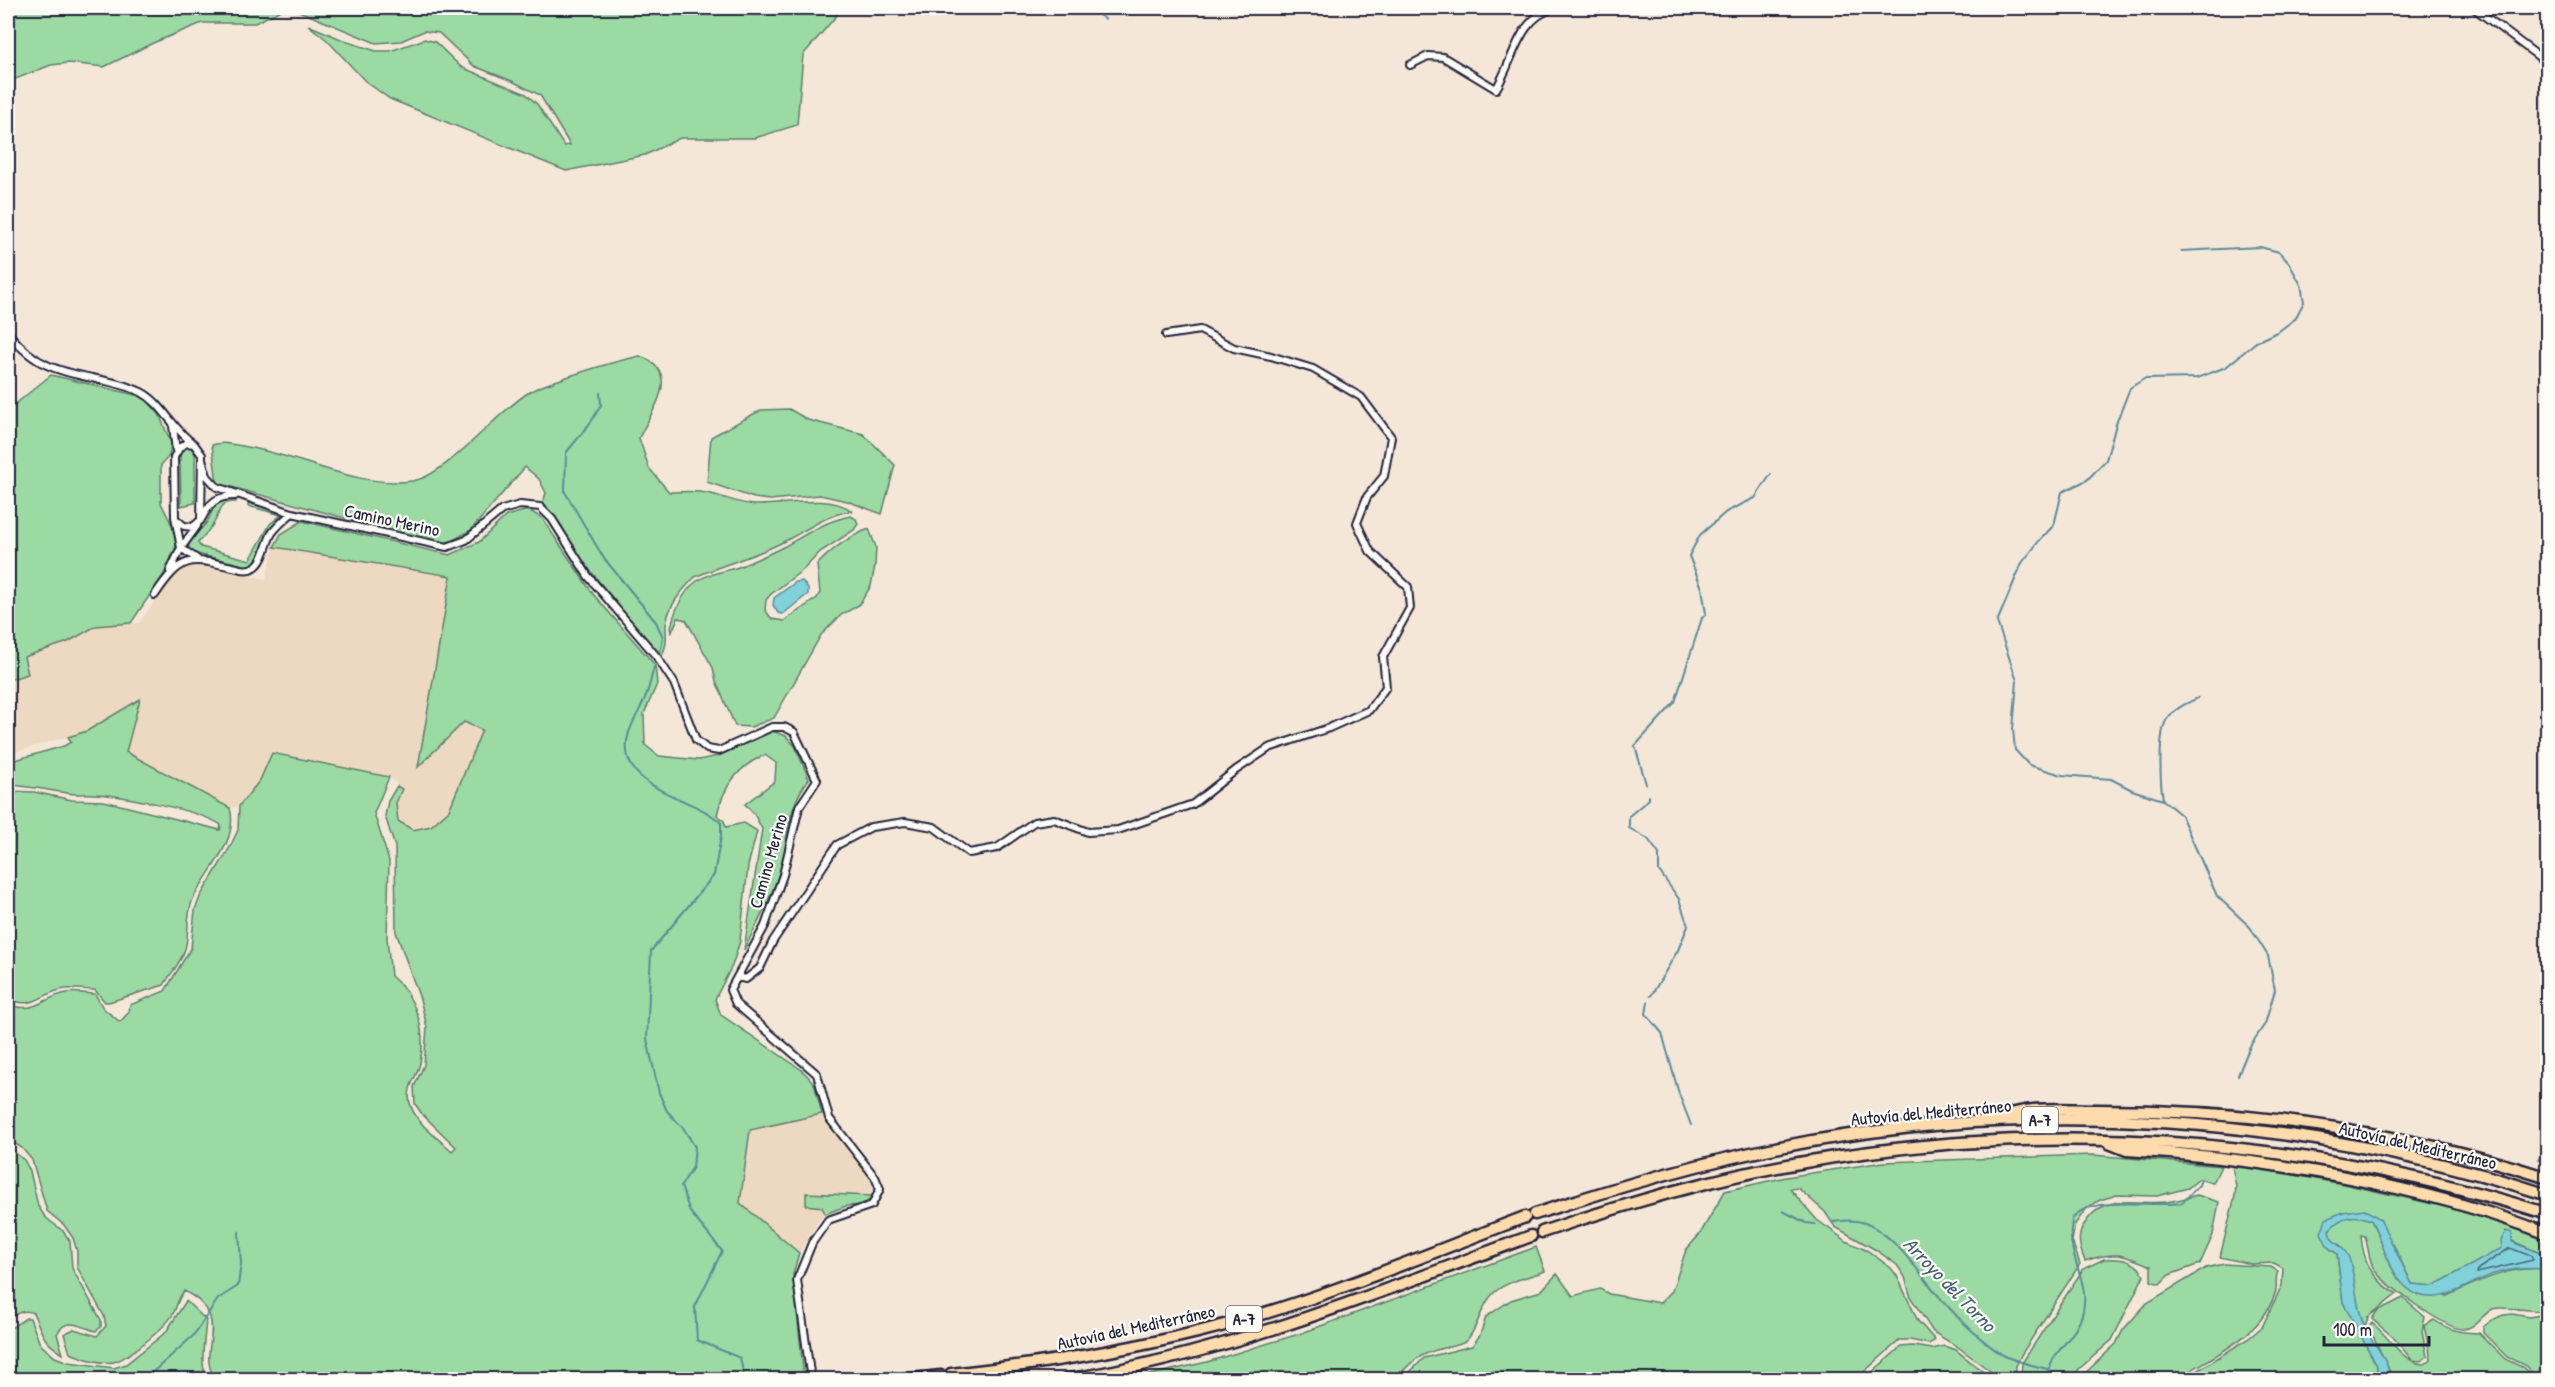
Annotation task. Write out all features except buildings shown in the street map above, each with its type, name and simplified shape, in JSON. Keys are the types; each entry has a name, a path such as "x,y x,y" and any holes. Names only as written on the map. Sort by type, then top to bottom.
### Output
{"highway":[{"path":"1993,1121 2013,1112 2047,1110 2171,1111 2236,1116 2377,1135 2450,1150 2547,1178"},
{"name":"Autovía del Mediterráneo","path":"904,1380 1083,1357 1199,1332 1332,1290 1530,1216 1636,1181 1778,1147 1909,1128 1993,1121 2088,1119 2225,1128 2300,1136 2444,1164 2547,1195"},
{"path":"2101,1140 2127,1150 2248,1162 2392,1188 2464,1206 2547,1234"},
{"name":"Autovía del Mediterráneo","path":"1066,1380 1162,1361 1262,1334 1537,1234 1654,1196 1806,1162 1935,1145 2000,1141 2101,1140 2192,1144 2297,1156 2451,1186 2547,1215"}],"street":[{"path":"1410,65 1428,56 1443,57 1496,89 1527,24 1538,14 1555,8"},
{"path":"2474,8 2538,56 2547,66"},
{"path":"737,977 746,979 760,968 773,941 837,845 871,827 905,822 934,827 969,853 997,848 1034,822 1054,819 1088,832 1118,830 1193,804 1236,770 1269,748 1329,728 1369,710 1386,687 1383,657 1410,608 1408,587 1370,551 1358,523 1367,497 1384,476 1391,437 1361,397 1313,369 1234,348 1200,330 1166,335"},
{"path":"8,333 46,365 123,385 144,393 162,408 172,425 199,449 207,476 217,487 292,513 272,533 255,567 244,570 197,560 181,548 174,507 176,451 172,425"},
{"path":"176,451 187,443 194,444"},
{"path":"177,520 184,526 194,527 199,522 201,459"},
{"path":"155,595 169,574 181,548 209,505 220,496 242,496"},
{"name":"Camino Merino","path":"292,513 447,547 466,540 502,510 520,505 540,507 552,519 588,576 657,657 674,683 696,740 707,749 719,751 772,727 784,727 794,732 817,780 799,807 783,875 765,926 730,990 736,1004 817,1074 829,1118 875,1177 880,1189 872,1205 828,1220 812,1243 797,1280 811,1380"},
{"path":"169,574 180,565 197,560"}],"shaded area":[{"path":"274,547 452,576 418,766 464,722 482,730 449,810 431,826 413,830 398,821 396,803 402,789 389,777 272,753 260,780 239,806 230,808 126,752 139,699 87,731 8,754 8,680 28,674 24,657 68,642 96,626 139,623 167,584 184,568 201,566 266,579"},
{"path":"822,1114 869,1177 873,1187 871,1196 807,1193 822,1207 825,1214 820,1218 799,1253 740,1203 750,1130"}],"green space":[{"path":"8,8 843,8 803,55 797,125 755,138 680,138 645,155 566,171 390,99 365,81 327,40 308,25 376,51 390,51 425,39 435,42 461,67 526,94 537,104 564,146 570,145 540,95 474,66 439,33 424,31 401,41 376,43 294,9 283,9 255,23 202,23 153,43 104,67 69,63 51,65 8,82"},
{"path":"640,356 653,363 660,372 662,382 657,403 639,438 649,468 669,492 701,492 756,505 819,501 842,506 852,511 833,516 770,548 695,577 680,593 669,612 666,645 661,658 584,563 543,502 546,493 539,479 525,467 471,530 448,543 407,535 217,483 212,445 221,443 267,451 349,476 370,480 412,481 426,477 456,456 531,391 590,369"},
{"path":"51,375 144,397 159,414 171,443 169,456 161,465 161,503 176,533 176,546 164,574 131,623 96,626 68,642 24,657 28,674 8,680 8,410"},
{"path":"789,409 808,420 863,434 895,465 882,514 847,501 820,495 770,500 754,498 707,482 711,437 761,410"},
{"path":"190,446 195,454 195,503 181,506 180,455 184,447"},
{"path":"229,498 236,502 222,506 212,525 198,543 201,547 250,560 270,524 281,515 248,506 248,503 282,512 284,515 272,528 258,557 247,566 193,553 189,548 189,540 207,522 215,506 220,501"},
{"path":"528,510 542,518 593,594 655,665 657,684 644,714 645,745 659,756 699,760 718,756 772,731 786,736 795,746 809,779 792,811 777,880 744,950 762,829 754,814 745,804 775,781 776,763 765,755 755,760 740,771 723,795 717,815 724,821 726,827 744,823 757,831 748,866 740,941 732,966 715,999 721,1015 802,1070 814,1083 822,1114 750,1130 740,1203 799,1253 793,1274 804,1379 216,1379 210,1369 211,1324 208,1312 200,1301 184,1291 165,1325 140,1347 123,1358 106,1363 70,1353 64,1334 74,1329 97,1336 106,1326 104,1316 77,1267 77,1251 73,1238 64,1225 47,1211 32,1160 22,1148 8,1139 8,1004 25,1008 66,993 95,994 103,1008 120,1022 129,1012 130,1005 165,991 191,948 195,910 238,830 239,806 260,780 272,753 389,777 374,813 389,861 387,938 391,976 400,984 413,1004 418,1015 422,1039 419,1068 409,1092 410,1103 417,1117 427,1129 452,1151 456,1147 422,1114 415,1104 414,1087 424,1065 427,1027 420,999 396,932 395,847 385,816 388,801 397,786 402,789 396,803 398,821 413,830 431,826 449,810 482,730 464,722 418,767 451,576 274,547 281,534 302,521 450,555 479,542 506,516"},
{"path":"851,516 858,524 854,530 820,552 804,569 771,594 766,600 765,610 772,619 784,621 817,598 820,593 817,565 841,544 869,529 876,547 871,586 859,605 841,615 821,635 774,718 751,727 735,726 716,681 713,668 686,620 678,618 671,634 675,613 682,598 692,585 702,578 741,566 778,550 824,525"},
{"path":"140,699 126,752 230,808 232,820 230,832 220,855 193,899 183,954 164,985 109,1002 105,1002 95,990 66,989 50,993 31,1002 17,1002 8,998 8,791 34,792 72,800 104,801 220,830 221,825 210,819 161,805 108,795 71,794 8,785 8,762 64,746 71,742 68,737 87,731"},
{"path":"8,1147 24,1160 30,1171 38,1206 45,1217 63,1231 70,1241 72,1268 101,1320 101,1327 96,1331 74,1324 65,1325 57,1334 63,1354 46,1340 33,1313 23,1311 8,1320"},
{"path":"2093,1155 2221,1166 2213,1183 2199,1179 2188,1188 2157,1196 2117,1195 2100,1200 2087,1208 2075,1224 2072,1241 2080,1264 2021,1355 2016,1366 2015,1379 2001,1379 1958,1347 1933,1332 1911,1298 1905,1277 1897,1265 1876,1250 1835,1227 1825,1212 1798,1188 1790,1189 1817,1220 1891,1268 1918,1321 1935,1340 1929,1344 1900,1340 1856,1379 1403,1379 1424,1358 1472,1346 1480,1335 1486,1317 1511,1300 1541,1291 1557,1274 1573,1296 1600,1289 1609,1294 1660,1303 1672,1291 1686,1250 1700,1234 1725,1191 1786,1177 1884,1162"},
{"path":"2232,1166 2348,1185 2482,1215 2547,1240 2547,1256 2512,1241 2512,1233 2503,1248 2433,1286 2412,1284 2393,1244 2364,1210 2343,1212 2327,1219 2328,1247 2337,1254 2343,1302 2377,1366 2378,1379 2183,1380 2249,1338 2262,1327 2282,1285 2283,1268 2274,1263 2251,1264 2220,1257 2235,1196 2236,1186"},
{"path":"806,1193 872,1197 865,1205 846,1206 825,1214 822,1207 806,1205"},
{"path":"2197,1195 2219,1202 2213,1235 2200,1264 2169,1275 2160,1284 2151,1281 2151,1266 2126,1257 2112,1255 2085,1261 2080,1244 2081,1230 2088,1219 2104,1206 2124,1202 2169,1202"},
{"path":"2357,1215 2371,1220 2399,1280 2447,1296 2507,1272 2547,1269 2547,1311 2497,1308 2489,1311 2472,1327 2463,1329 2455,1327 2430,1315 2381,1277 2371,1263 2365,1236 2361,1235 2364,1254 2371,1270 2382,1283 2397,1294 2368,1317 2365,1327 2357,1308 2352,1272 2340,1245 2331,1240 2329,1233 2338,1221"},
{"path":"1536,1247 1545,1271 1496,1291 1487,1301 1467,1340 1421,1356 1396,1379 1132,1379 1207,1362 1299,1334"},
{"path":"2104,1259 2121,1259 2132,1263 2144,1275 2112,1340 2079,1369 2073,1379 2021,1379 2022,1363 2083,1269"},
{"path":"2224,1264 2271,1267 2278,1271 2276,1290 2270,1306 2250,1331 2237,1342 2180,1377 2170,1380 2079,1379 2116,1344 2123,1330 2147,1303 2206,1268"},
{"path":"2403,1298 2425,1317 2422,1332 2427,1356 2421,1361 2412,1360 2393,1337 2372,1319 2377,1311"},
{"path":"186,1301 206,1320 203,1366 207,1379 8,1379 8,1330 26,1318 30,1318 40,1344 55,1357 68,1362 114,1368 126,1364 166,1332"},
{"path":"2512,1314 2529,1317 2547,1314 2547,1379 2536,1379 2526,1366 2507,1357 2483,1333 2483,1327 2490,1322 2500,1316"},
{"path":"2434,1320 2455,1330 2479,1333 2505,1359 2524,1368 2533,1379 2389,1379 2390,1372 2369,1327 2372,1323 2403,1355 2417,1363 2425,1364 2431,1359 2424,1326"},
{"path":"1944,1346 1956,1350 1992,1379 1864,1379 1901,1347 1933,1349"}],"water":[{"path":"802,581 808,589 808,594 783,614 778,613 773,605 774,598 796,582"},
{"path":"2364,1209 2380,1219 2412,1284 2433,1286 2502,1248 2501,1241 2506,1231 2512,1233 2512,1242 2547,1256 2547,1269 2503,1271 2449,1294 2424,1297 2412,1292 2396,1276 2371,1220 2348,1217 2339,1221 2329,1230 2330,1235 2334,1242 2347,1253 2362,1321 2389,1372 2389,1379 2378,1379 2377,1366 2343,1302 2337,1254 2328,1247 2321,1233 2326,1219 2343,1212"}],"waterway":[{"path":"1089,8 1105,19"},
{"path":"2530,8 2548,19"},
{"path":"2181,251 2260,247 2279,252 2289,263 2301,285 2304,302 2295,319 2279,331 2256,342 2226,367 2197,378 2144,379 2130,388 2117,421 2106,460 2087,480 2062,492 2054,525 2022,563 1997,622 2017,681 2013,729 2015,750 2029,765 2062,775 2111,779 2132,790 2163,800 2181,815 2217,896 2250,927 2268,956 2275,990 2265,1024 2250,1046 2238,1075"},
{"path":"600,393 601,405 591,422 566,453 565,492 603,557 656,622 663,637 660,653"},
{"name":"Arroyo del Torno","path":"1646,784 1635,746 1675,702 1702,618 1706,614 1702,588 1689,556 1700,535 1726,512 1755,498 1771,474"},
{"path":"654,667 646,695 629,731 627,754 633,769 645,780 709,814 721,823 721,836 714,875 651,951 647,1039 659,1093 667,1111 684,1129 695,1147 693,1167 681,1186 690,1212 722,1251 695,1307 697,1340 740,1358 745,1380"},
{"path":"2163,799 2160,758 2164,726 2167,719 2181,706 2198,698"},
{"name":"Arroyo del Torno","path":"1649,796 1649,799 1629,816 1629,828 1648,839 1659,854 1659,871 1679,899 1688,926 1678,950 1651,996"},
{"name":"Arroyo del Torno","path":"1648,1002 1646,1014 1662,1033 1679,1094 1691,1125"},
{"path":"2538,1159 2548,1154"},
{"path":"2047,1380 2052,1361 2075,1330 2083,1311 2084,1292 2072,1247 2072,1219 2083,1210 2105,1204 2182,1203 2199,1185 2201,1179"},
{"name":"Arroyo del Torno","path":"1783,1211 1806,1223 1815,1224"},
{"name":"Arroyo del Torno","path":"1833,1222 1857,1221 1877,1229 1898,1246 1949,1308 1971,1330 2003,1355 2047,1369"},
{"path":"144,1380 193,1336 218,1299 238,1286 241,1263 239,1232"}]}
